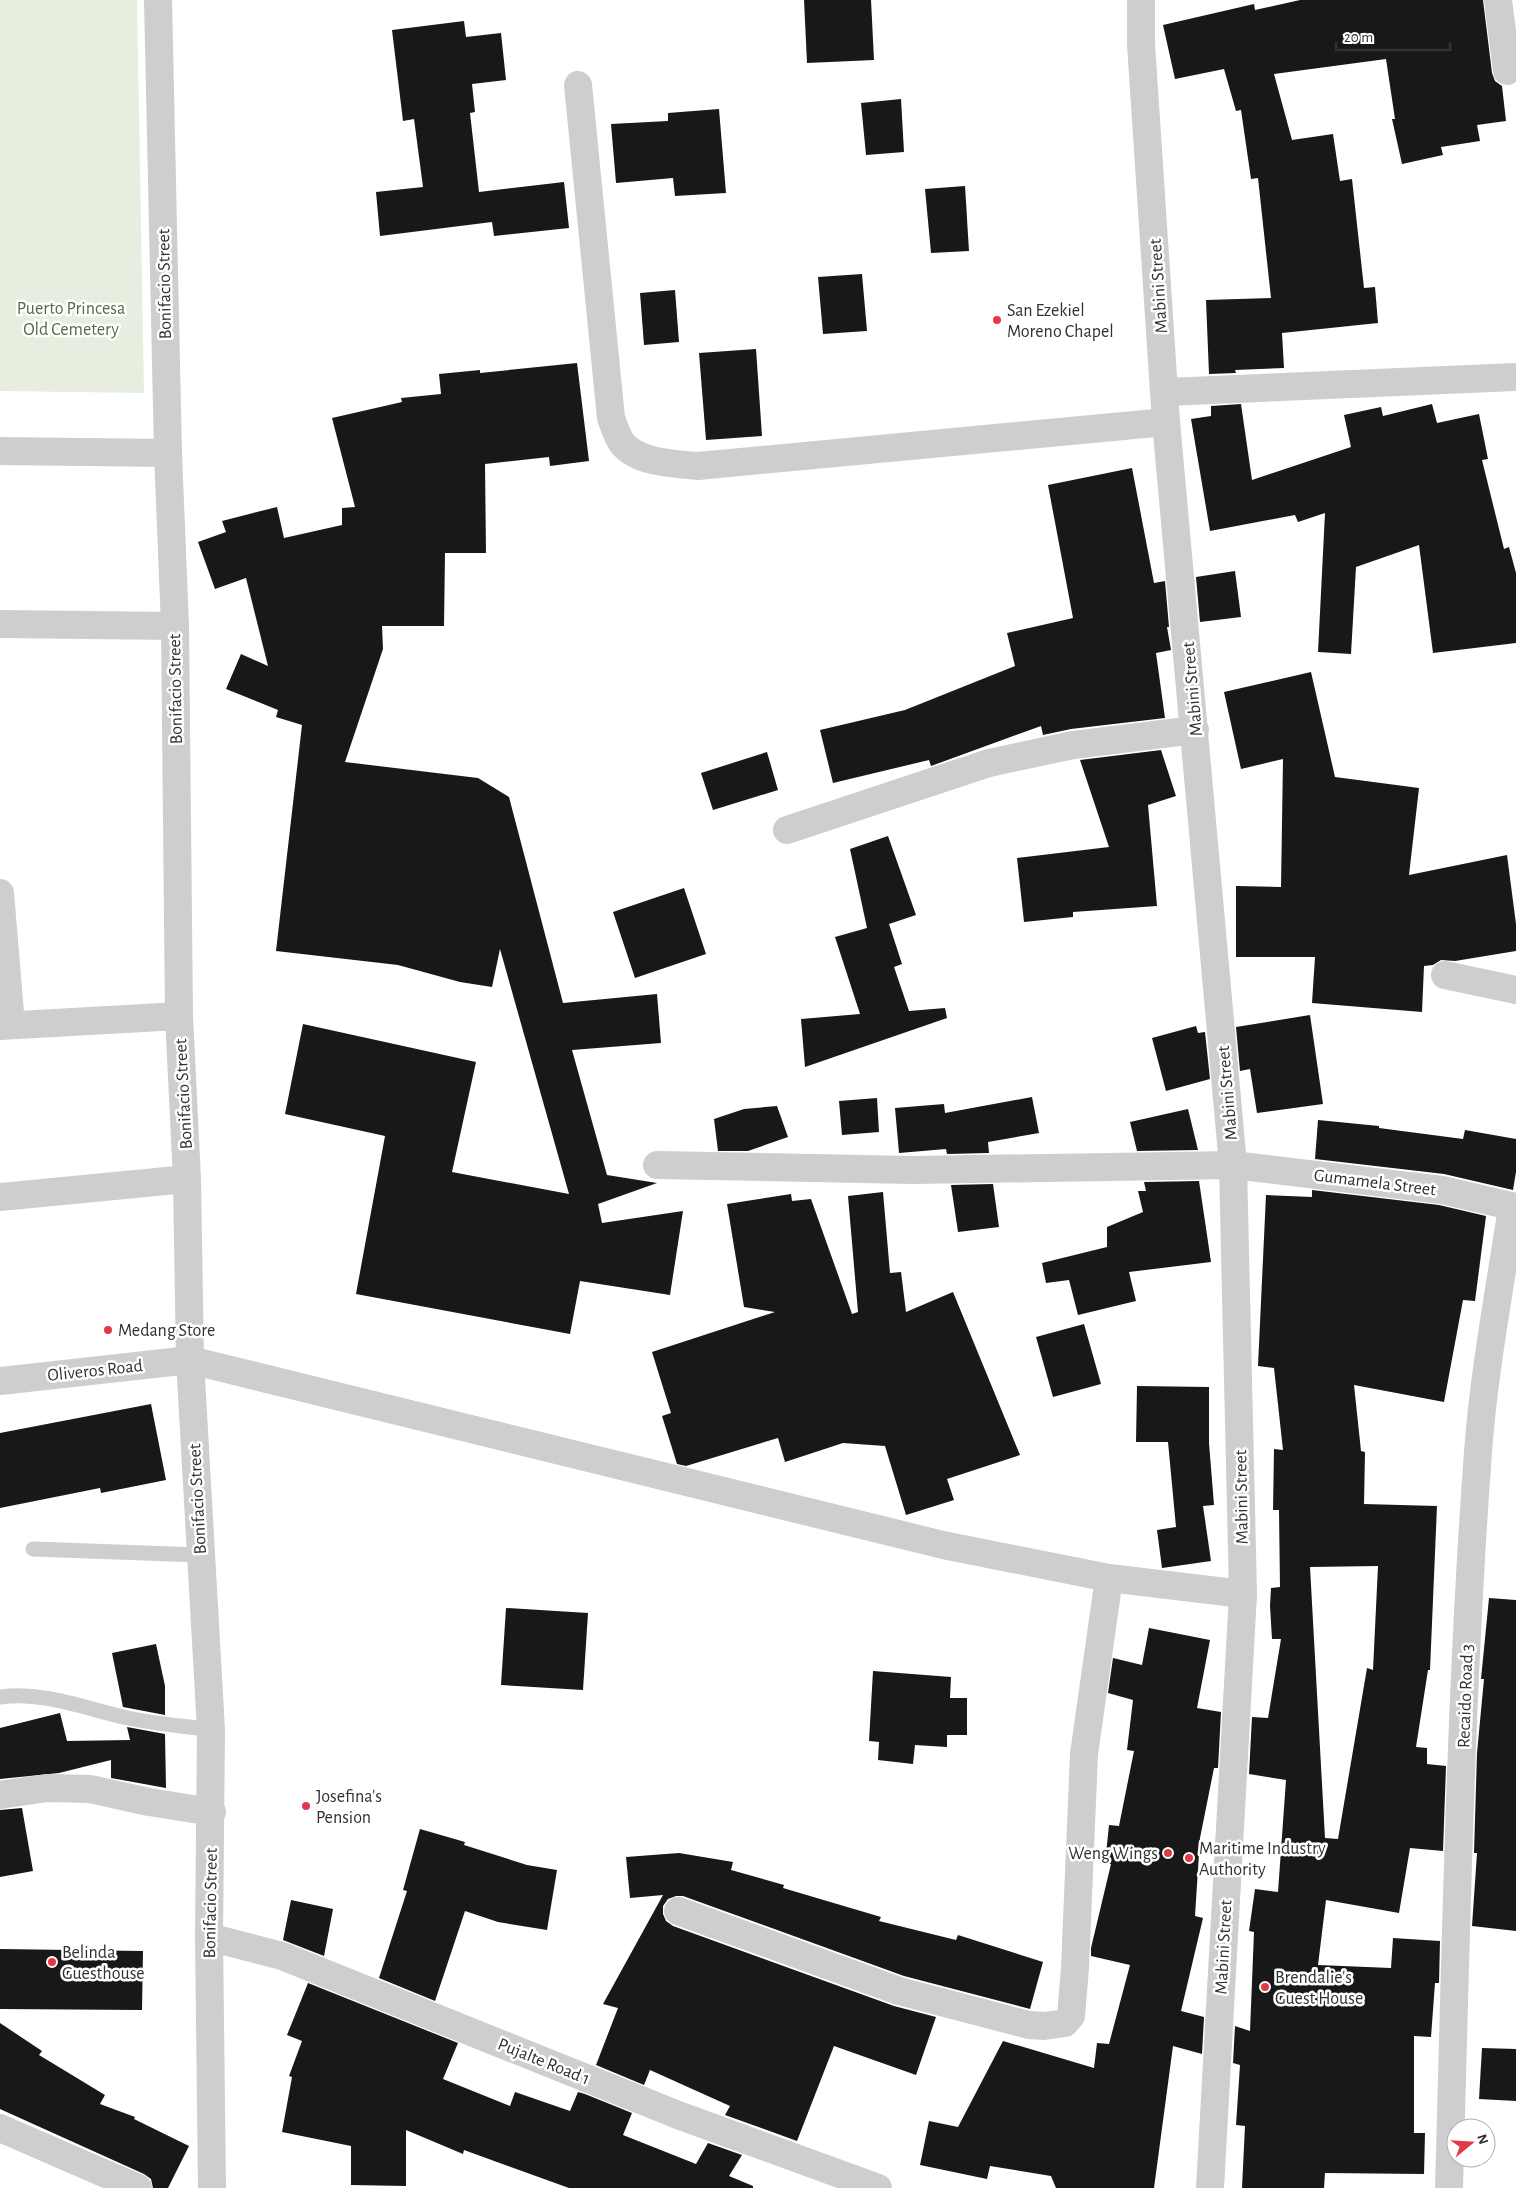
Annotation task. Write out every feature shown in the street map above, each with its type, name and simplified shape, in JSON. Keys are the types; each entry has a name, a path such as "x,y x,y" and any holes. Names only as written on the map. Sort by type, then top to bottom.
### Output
{"street":[{"name":"Bonifacio Street","path":"158,0 168,453 175,626 180,1016 187,1178 190,1360 211,1730 212,1812 209,1937 212,2188"},
{"name":"Mabini Street","path":"1141,0 1142,54 1166,392 1166,422 1234,1165 1243,1594 1210,2188"},
{"path":"1498,0 1507,71"},
{"path":"578,85 611,418 622,444 644,458 669,464 698,466 1166,422"},
{"path":"1166,392 1516,376"},
{"path":"0,451 168,453"},
{"path":"0,624 175,626"},
{"path":"787,830 989,763 1073,745 1195,730"},
{"path":"0,893 6,1026 180,1016"},
{"path":"1445,975 1512,990"},
{"name":"Gumamela Street","path":"657,1165 913,1170 1234,1165 1442,1190 1514,1207"},
{"path":"0,1197 187,1178"},
{"name":"Recaido Road 3","path":"1450,2188 1460,1802 1478,1450 1514,1207"},
{"name":"Oliveros Road","path":"0,1380 190,1360 943,1545 1109,1578 1243,1594"},
{"path":"678,1911 899,1991 1029,2025 1044,2026 1065,2023 1071,2016 1075,1968 1084,1754 1109,1578"},
{"path":"0,1795 47,1788 90,1789 149,1802 212,1812"},
{"name":"Pujalte Road 1","path":"209,1937 282,1956 678,2114 878,2188"},
{"path":"0,2128 138,2188"}],"lane":[{"path":"33,1549 200,1555"},
{"path":"0,1697 36,1697 66,1701 130,1719 211,1730"}],"green space":[{"name":"Puerto Princesa Old Cemetery","path":"0,0 137,0 144,393 0,391"}],"building":[{"path":"804,0 871,0 874,60 807,63"},
{"path":"1300,0 1483,0 1492,73 1495,81 1502,86 1506,121 1477,125 1480,141 1441,147 1443,155 1402,164 1392,119 1395,119 1386,59 1274,74 1292,140 1333,134 1340,181 1352,179 1364,288 1375,287 1378,323 1282,333 1284,368 1235,370 1236,373 1209,374 1206,300 1271,298 1258,178 1251,179 1241,110 1236,111 1224,69 1175,79 1163,25 1254,4 1255,10"},
{"path":"464,21 466,37 501,33 506,80 472,84 475,112 470,113 479,192 564,182 569,228 494,236 492,222 380,236 376,192 423,187 414,119 403,121 392,30"},
{"path":"901,99 904,152 866,155 861,103"},
{"path":"719,109 726,193 675,196 673,178 616,183 611,124 668,121 668,113"},
{"path":"965,186 969,251 931,253 925,189"},
{"path":"862,274 867,331 823,334 818,277"},
{"path":"675,290 679,342 644,345 640,293"},
{"path":"756,349 762,436 706,440 699,353"},
{"path":"577,363 589,461 550,466 549,457 485,464 486,553 445,553 444,626 382,626 383,649 345,762 478,778 509,797 563,1003 657,994 661,1043 572,1050 607,1175 657,1183 598,1204 602,1223 683,1211 670,1295 580,1281 570,1334 356,1294 385,1136 285,1114 303,1024 476,1062 452,1172 569,1194 500,949 492,987 460,982 398,965 276,951 302,725 276,717 278,710 226,689 241,654 268,666 246,578 215,589 198,542 226,532 222,521 277,507 284,538 342,525 342,508 355,507 332,418 402,402 401,398 441,394 439,374 480,370 480,373"},
{"path":"1241,404 1252,480 1351,447 1344,415 1381,407 1383,416 1432,404 1437,423 1479,414 1488,459 1482,460 1504,549 1509,547 1516,573 1516,643 1433,653 1419,545 1356,567 1351,654 1318,652 1325,513 1298,522 1295,515 1210,531 1191,419 1211,416 1211,406"},
{"path":"1132,468 1154,583 1165,581 1169,627 1167,627 1171,650 1156,653 1165,718 1071,729 1043,735 1041,726 931,766 929,760 833,783 820,730 905,710 1015,666 1007,633 1073,618 1048,485"},
{"path":"1235,571 1241,617 1200,622 1196,577"},
{"path":"1311,672 1335,777 1419,788 1409,875 1507,855 1516,924 1516,951 1455,961 1441,960 1433,965 1424,966 1422,1012 1312,1003 1315,957 1236,957 1236,886 1281,887 1283,759 1241,769 1224,692"},
{"path":"1161,750 1176,796 1148,805 1157,906 1073,912 1073,917 1024,922 1017,858 1109,847 1080,760"},
{"path":"767,752 778,790 713,810 701,773"},
{"path":"888,836 916,915 889,924 902,964 894,967 909,1011 945,1008 947,1018 805,1067 801,1019 860,1014 835,937 867,928 850,849"},
{"path":"684,888 706,954 635,978 613,912"},
{"path":"1310,1015 1323,1104 1257,1113 1250,1069 1240,1071 1236,1027"},
{"path":"1196,1026 1198,1033 1205,1032 1210,1079 1166,1091 1152,1038"},
{"path":"1032,1097 1039,1133 988,1142 989,1153 947,1154 946,1149 899,1153 895,1108 944,1104 945,1113"},
{"path":"877,1098 879,1132 842,1135 839,1101"},
{"path":"777,1106 788,1137 748,1151 718,1151 714,1119 744,1109"},
{"path":"1188,1109 1198,1150 1137,1151 1130,1122"},
{"path":"1318,1120 1379,1126 1379,1128 1463,1139 1465,1130 1516,1139 1516,1172 1513,1190 1444,1174 1315,1159"},
{"path":"1199,1181 1211,1262 1129,1272 1136,1301 1078,1315 1069,1280 1046,1283 1042,1263 1107,1247 1107,1227 1143,1212 1138,1191 1146,1191 1144,1182"},
{"path":"993,1184 999,1227 958,1232 951,1185"},
{"path":"1312,1190 1439,1205 1486,1216 1475,1301 1463,1300 1444,1402 1354,1385 1361,1451 1365,1452 1364,1504 1437,1506 1430,1670 1428,1670 1416,1747 1427,1748 1427,1764 1446,1766 1443,1851 1410,1848 1399,1913 1326,1900 1318,1965 1391,1968 1393,1938 1440,1941 1439,1983 1435,1983 1431,2037 1414,2036 1414,2133 1425,2133 1424,2174 1325,2173 1324,2188 1242,2188 1245,2126 1236,2125 1240,2065 1233,2063 1235,2026 1250,2031 1254,1932 1249,1931 1255,1889 1278,1892 1286,1780 1249,1774 1252,1717 1268,1718 1281,1639 1272,1639 1270,1606 1271,1588 1280,1587 1279,1510 1273,1510 1274,1449 1283,1450 1274,1368 1258,1366 1266,1195 1312,1197","holes":["1378,1566 1373,1670 1367,1668 1338,1839 1325,1838 1310,1567"]},
{"path":"883,1192 890,1273 901,1272 906,1312 953,1292 1020,1455 947,1479 954,1500 906,1515 885,1446 843,1443 785,1462 778,1438 686,1466 677,1464 662,1416 671,1413 652,1352 775,1312 744,1307 727,1204 791,1194 792,1201 811,1199 852,1314 858,1312 848,1196"},
{"path":"1084,1324 1101,1384 1053,1397 1036,1337"},
{"path":"1137,1386 1209,1387 1209,1443 1214,1505 1203,1506 1211,1561 1162,1568 1157,1530 1176,1527 1168,1442 1136,1442"},
{"path":"151,1404 166,1480 101,1493 100,1488 0,1508 0,1433"},
{"path":"1489,1598 1516,1600 1516,1931 1472,1926 1477,1853 1474,1853 1477,1753 1484,1679 1481,1679"},
{"path":"506,1608 588,1613 583,1690 501,1685"},
{"path":"1149,1628 1210,1640 1197,1708 1221,1712 1218,1768 1214,1768 1200,1838 1195,1916 1203,1918 1181,2011 1204,2017 1202,2054 1173,2046 1154,2188 1056,2188 1051,2176 990,2166 987,2179 920,2165 929,2121 958,2127 1003,2041 1094,2068 1097,2043 1109,2044 1130,1965 1091,1956 1091,1948 1111,1864 1105,1864 1109,1825 1119,1826 1134,1751 1127,1750 1133,1700 1108,1693 1113,1658 1142,1665"},
{"path":"156,1644 165,1686 165,1715 123,1707 112,1653"},
{"path":"873,1671 951,1677 950,1698 967,1698 967,1735 947,1735 947,1747 915,1745 913,1764 878,1760 879,1742 869,1741"},
{"path":"60,1713 67,1741 130,1740 127,1727 165,1734 166,1788 111,1778 111,1760 59,1773 0,1779 0,1728"},
{"path":"22,1808 33,1871 0,1877 0,1810"},
{"path":"420,1829 465,1842 464,1845 527,1865 557,1870 547,1930 498,1922 465,1911 435,2001 379,1978 407,1891 403,1890"},
{"path":"679,1853 733,1862 731,1870 784,1885 783,1888 881,1917 879,1921 956,1940 958,1935 1043,1962 1030,2009 904,1976 683,1896 676,1896 668,1899 663,1906 663,1914 666,1921 673,1926 894,2006 936,2017 916,2075 834,2046 797,2141 725,2115 730,2106 650,2070 644,2085 596,2065 618,2008 603,2004 663,1895 630,1898 626,1857"},
{"path":"291,1900 333,1909 324,1956 283,1940"},
{"path":"0,1949 143,1951 142,2010 0,2009"},
{"path":"308,1983 458,2043 443,2079 510,2106 515,2092 570,2111 578,2092 585,2094 632,2113 623,2135 696,2164 708,2143 742,2155 729,2176 753,2186 753,2188 569,2188 464,2150 463,2154 406,2130 406,2186 351,2185 351,2146 282,2132 292,2077 289,2076 302,2041 287,2035"},
{"path":"0,2023 42,2051 39,2055 105,2095 100,2104 135,2117 134,2119 189,2146 168,2188 153,2188 151,2179 144,2174 0,2109"},
{"path":"1482,2048 1516,2049 1516,2101 1479,2099"}],"place":[{"name":"San Ezekiel Moreno Chapel","path":"997,320"},
{"name":"Medang Store","path":"108,1330"},
{"name":"Josefina's Pension","path":"306,1806"},
{"name":"Weng Wings","path":"1168,1853"},
{"name":"Maritime Industry Authority","path":"1189,1858"},
{"name":"Belinda Guesthouse","path":"52,1962"},
{"name":"Brendalie's Guest House","path":"1265,1987"}]}
